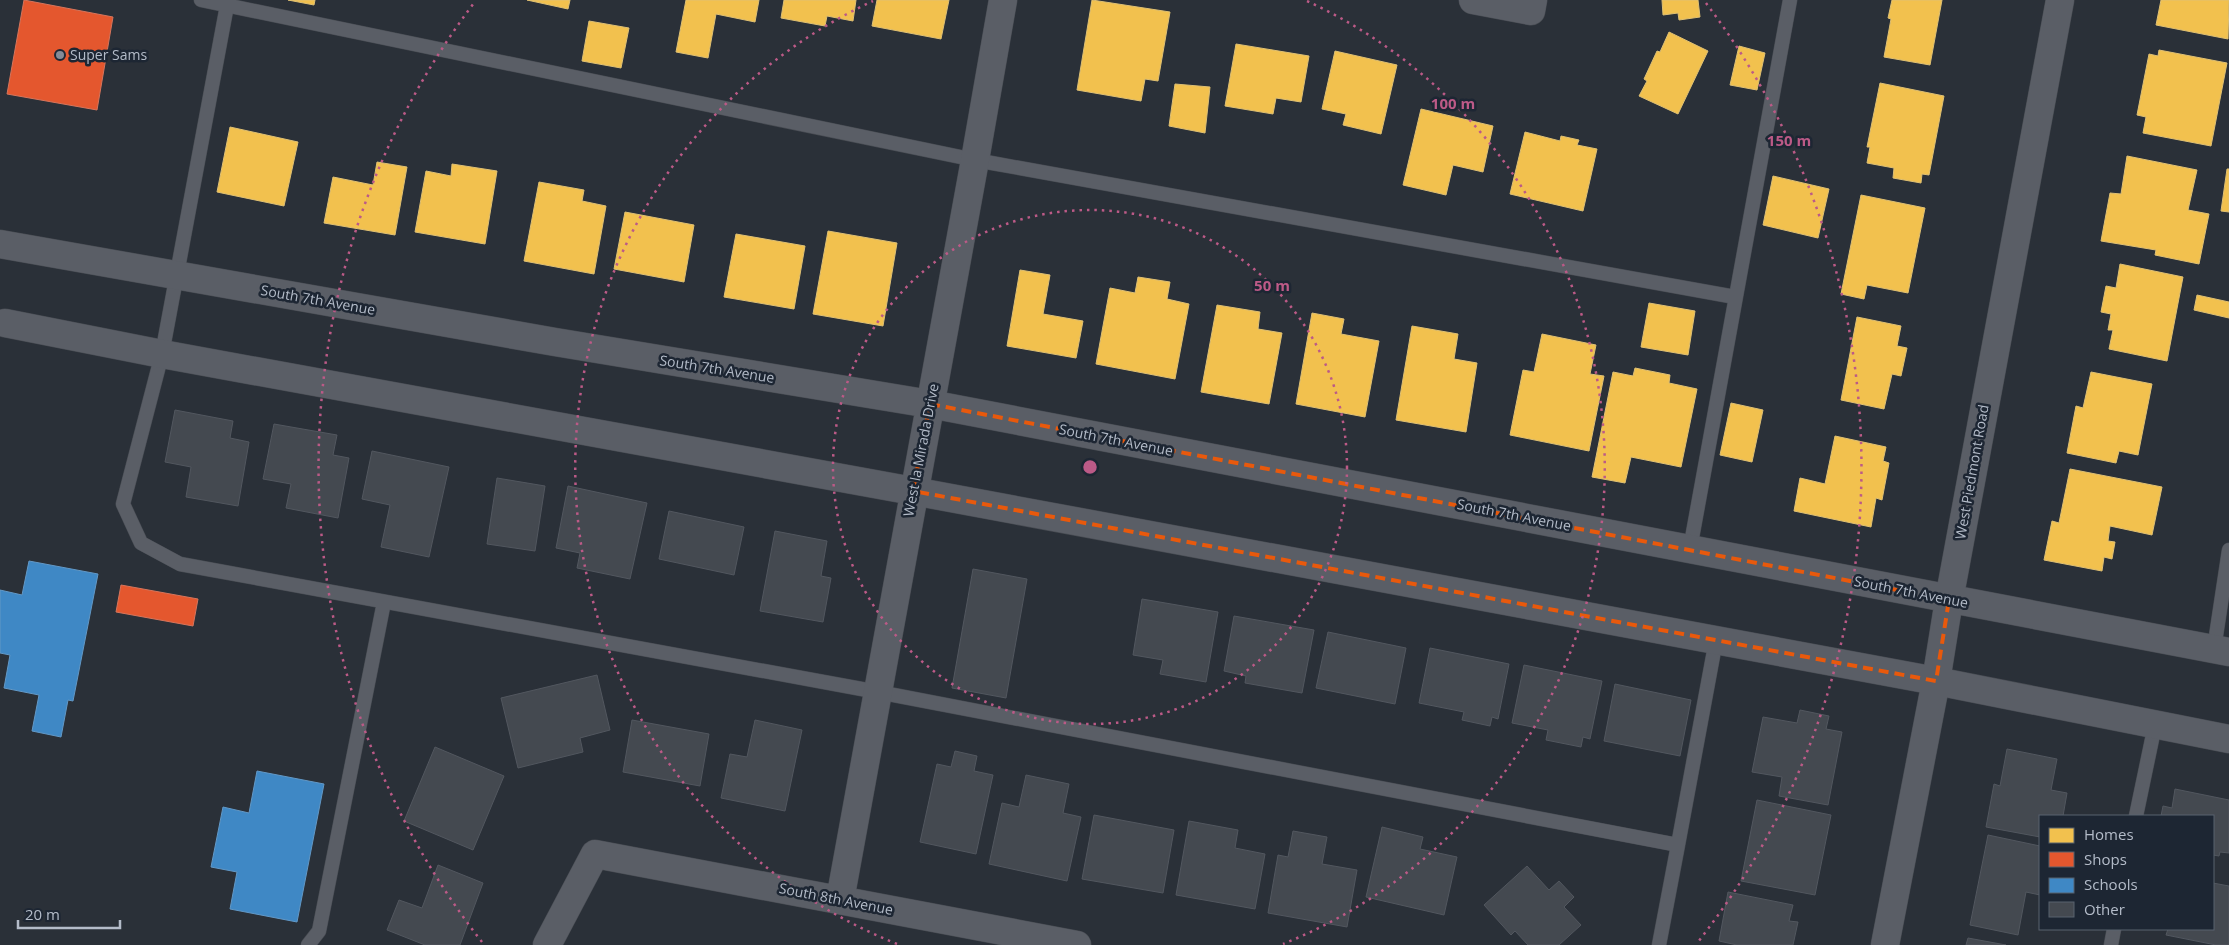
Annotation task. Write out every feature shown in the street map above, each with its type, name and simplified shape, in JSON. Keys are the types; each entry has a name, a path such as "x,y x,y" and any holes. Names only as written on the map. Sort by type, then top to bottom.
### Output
{"street":[{"name":"West la Mirada Drive","path":"840,900 1003,0"},
{"path":"1473,0 1532,6"},
{"name":"West Piedmont Road","path":"1885,945 1936,681 1949,600 2060,0"},
{"name":"South 7th Avenue","path":"0,244 556,342 930,404 2221,651"},
{"path":"5,323 162,354 1936,681 2229,739"},
{"name":"South 8th Avenue","path":"547,945 595,854 1077,945"}],"lane":[{"path":"200,0 227,2 975,160 1735,297"},
{"path":"1690,549 1790,0"},
{"path":"227,2 162,354 123,504 141,543 180,564 878,692 1678,845"},
{"path":"2221,651 2229,550"},
{"path":"308,945 319,931 384,602"},
{"path":"1658,945 1716,640"},
{"path":"2136,815 2155,725"},
{"path":"2111,945 2114,930"}],"highlighted area":[{"path":"930,404 1949,600 1936,681 913,491"}],"building: Homes":[{"path":"288,0 315,0 314,5"},
{"path":"527,0 570,0 568,9"},
{"path":"686,0 759,0 755,22 716,14 708,58 676,52"},
{"path":"784,0 856,0 853,21 827,16 825,26 781,18"},
{"path":"877,0 949,0 941,39 872,26"},
{"path":"1092,0 1170,12 1158,81 1145,79 1141,101 1077,90"},
{"path":"1662,0 1698,0 1700,17 1679,20 1678,13 1663,15"},
{"path":"1892,0 1942,0 1930,65 1884,57 1891,19 1888,18"},
{"path":"2161,0 2229,0 2228,39 2156,25"},
{"path":"589,21 629,28 621,68 582,61"},
{"path":"1669,32 1708,51 1678,114 1639,96 1647,81 1644,79 1657,51 1660,52"},
{"path":"1236,44 1309,56 1301,102 1276,98 1273,114 1225,106"},
{"path":"1739,46 1765,53 1757,90 1730,85"},
{"path":"2159,50 2227,63 2211,146 2143,133 2146,117 2137,115 2149,54 2158,56"},
{"path":"1335,51 1397,65 1381,134 1343,125 1346,114 1322,109"},
{"path":"1880,83 1944,96 1929,175 1922,174 1921,183 1893,178 1894,168 1867,163 1870,147 1867,147"},
{"path":"1175,84 1210,87 1205,133 1169,126"},
{"path":"1421,109 1493,126 1483,172 1453,165 1446,195 1403,185"},
{"path":"230,127 298,142 284,206 217,192"},
{"path":"1525,132 1560,141 1561,136 1579,140 1577,145 1597,149 1583,211 1510,194"},
{"path":"2127,156 2197,170 2188,210 2209,214 2199,264 2155,255 2156,250 2101,241 2110,193 2121,194"},
{"path":"377,162 407,167 395,235 324,223 333,177 373,185"},
{"path":"452,164 497,171 485,244 415,232 426,171 451,176"},
{"path":"2227,169 2229,169 2229,212 2221,211"},
{"path":"1773,176 1829,189 1818,238 1763,225"},
{"path":"539,182 584,190 582,201 606,206 594,274 524,261"},
{"path":"1861,195 1925,208 1908,293 1867,285 1864,299 1841,294"},
{"path":"625,212 694,225 684,282 614,269"},
{"path":"828,231 897,243 883,326 813,314"},
{"path":"736,234 805,246 794,309 724,297"},
{"path":"2120,264 2183,277 2167,361 2109,349 2113,330 2108,330 2111,314 2101,312 2106,286 2116,288"},
{"path":"1020,270 1050,275 1043,314 1083,321 1076,358 1007,346"},
{"path":"1138,277 1170,282 1167,299 1189,304 1175,379 1096,364 1110,288 1135,293"},
{"path":"2197,295 2229,302 2229,318 2194,310"},
{"path":"1649,303 1695,311 1688,355 1641,347"},
{"path":"1217,305 1260,312 1258,329 1282,333 1269,404 1201,392"},
{"path":"1312,313 1344,319 1341,334 1379,341 1365,417 1296,404"},
{"path":"1857,317 1901,326 1897,346 1907,348 1901,376 1892,374 1884,409 1841,400"},
{"path":"1412,326 1458,334 1454,359 1477,363 1466,432 1396,420"},
{"path":"1542,334 1596,345 1590,374 1604,376 1589,451 1510,435 1523,370 1534,372"},
{"path":"1635,368 1670,375 1669,383 1697,389 1681,467 1631,457 1625,483 1592,477 1613,372 1633,376"},
{"path":"2091,372 2152,384 2138,455 2119,451 2116,463 2067,453 2076,406 2083,408"},
{"path":"1731,403 1763,410 1752,462 1720,455"},
{"path":"1835,436 1886,447 1883,461 1889,463 1882,500 1876,498 1871,527 1794,511 1800,478 1825,484"},
{"path":"2070,469 2162,487 2152,535 2110,526 2108,541 2115,542 2112,559 2104,557 2102,571 2044,560 2052,521 2059,523"}],"building: Shops":[{"name":"Super Sams","path":"24,0 113,17 97,110 7,94"},
{"path":"121,585 198,599 193,626 116,612"}],"building: Schools":[{"path":"29,561 98,574 73,701 68,700 61,737 32,731 39,695 4,688 10,655 0,653 0,590 22,595"},
{"path":"257,771 324,784 297,922 230,909 237,872 211,867 223,807 249,813"}],"building: Other":[{"path":"175,410 233,421 230,438 249,442 238,506 186,497 191,467 165,462"},
{"path":"274,424 337,435 333,455 349,458 338,518 286,508 291,484 263,479"},
{"path":"372,451 449,467 429,557 381,547 390,505 362,499"},
{"path":"497,478 545,486 535,551 487,544"},
{"path":"568,486 647,503 630,579 577,568 580,553 556,548"},
{"path":"669,511 744,527 734,575 659,559"},
{"path":"775,531 827,541 821,576 831,578 823,622 760,611"},
{"path":"973,569 1027,579 1006,698 952,688"},
{"path":"1142,599 1218,612 1206,682 1160,674 1163,660 1133,655"},
{"path":"1234,616 1314,630 1302,693 1245,683 1246,676 1224,671"},
{"path":"1328,632 1406,648 1395,704 1316,688"},
{"path":"1430,648 1509,664 1498,719 1492,717 1490,726 1462,720 1464,712 1419,703"},
{"path":"1524,665 1602,681 1590,739 1583,737 1581,747 1546,740 1548,730 1512,723"},
{"path":"597,675 610,730 580,738 583,752 518,768 501,698"},
{"path":"1615,684 1691,700 1680,756 1604,741"},
{"path":"1800,710 1829,716 1826,729 1842,732 1828,805 1779,796 1782,777 1752,772 1763,717 1797,723"},
{"path":"632,720 709,734 700,786 623,772"},
{"path":"755,720 802,730 785,811 721,798 730,754 747,757"},
{"path":"435,747 504,776 473,850 404,821"},
{"path":"2007,749 2057,759 2051,790 2067,793 2063,815 2039,815 2039,837 1986,827 1994,784 2000,786"},
{"path":"955,751 977,756 974,771 993,775 976,854 920,842 937,764 951,767"},
{"path":"1026,775 1069,784 1063,813 1081,817 1067,881 989,864 1002,803 1019,807"},
{"path":"2175,789 2229,800 2229,853 2220,852 2219,856 2214,855 2214,815 2161,815 2163,806 2172,808"},
{"path":"1757,800 1831,815 1815,895 1741,881"},
{"path":"1094,815 1174,830 1163,893 1082,879"},
{"path":"1189,821 1238,830 1235,848 1265,854 1255,909 1176,895"},
{"path":"1382,827 1423,837 1420,849 1457,857 1444,915 1366,897"},
{"path":"1293,831 1327,837 1322,864 1357,870 1347,927 1268,913 1278,855 1288,857"},
{"path":"1988,835 2039,846 2039,895 2026,892 2018,935 1970,925"},
{"path":"438,865 483,883 460,945 425,945 387,930 399,900 422,908"},
{"path":"1527,866 1549,890 1559,881 1574,897 1564,907 1581,925 1559,945 1528,945 1515,931 1511,935 1484,905"},
{"path":"2214,883 2229,886 2229,945 2216,945 2166,935 2168,930 2214,930"},
{"path":"1728,892 1793,905 1789,921 1798,922 1793,945 1737,945 1719,941"},
{"path":"1968,938 2006,945 1966,945"}],"place":[{"name":"Super Sams","path":"60,55"}]}
